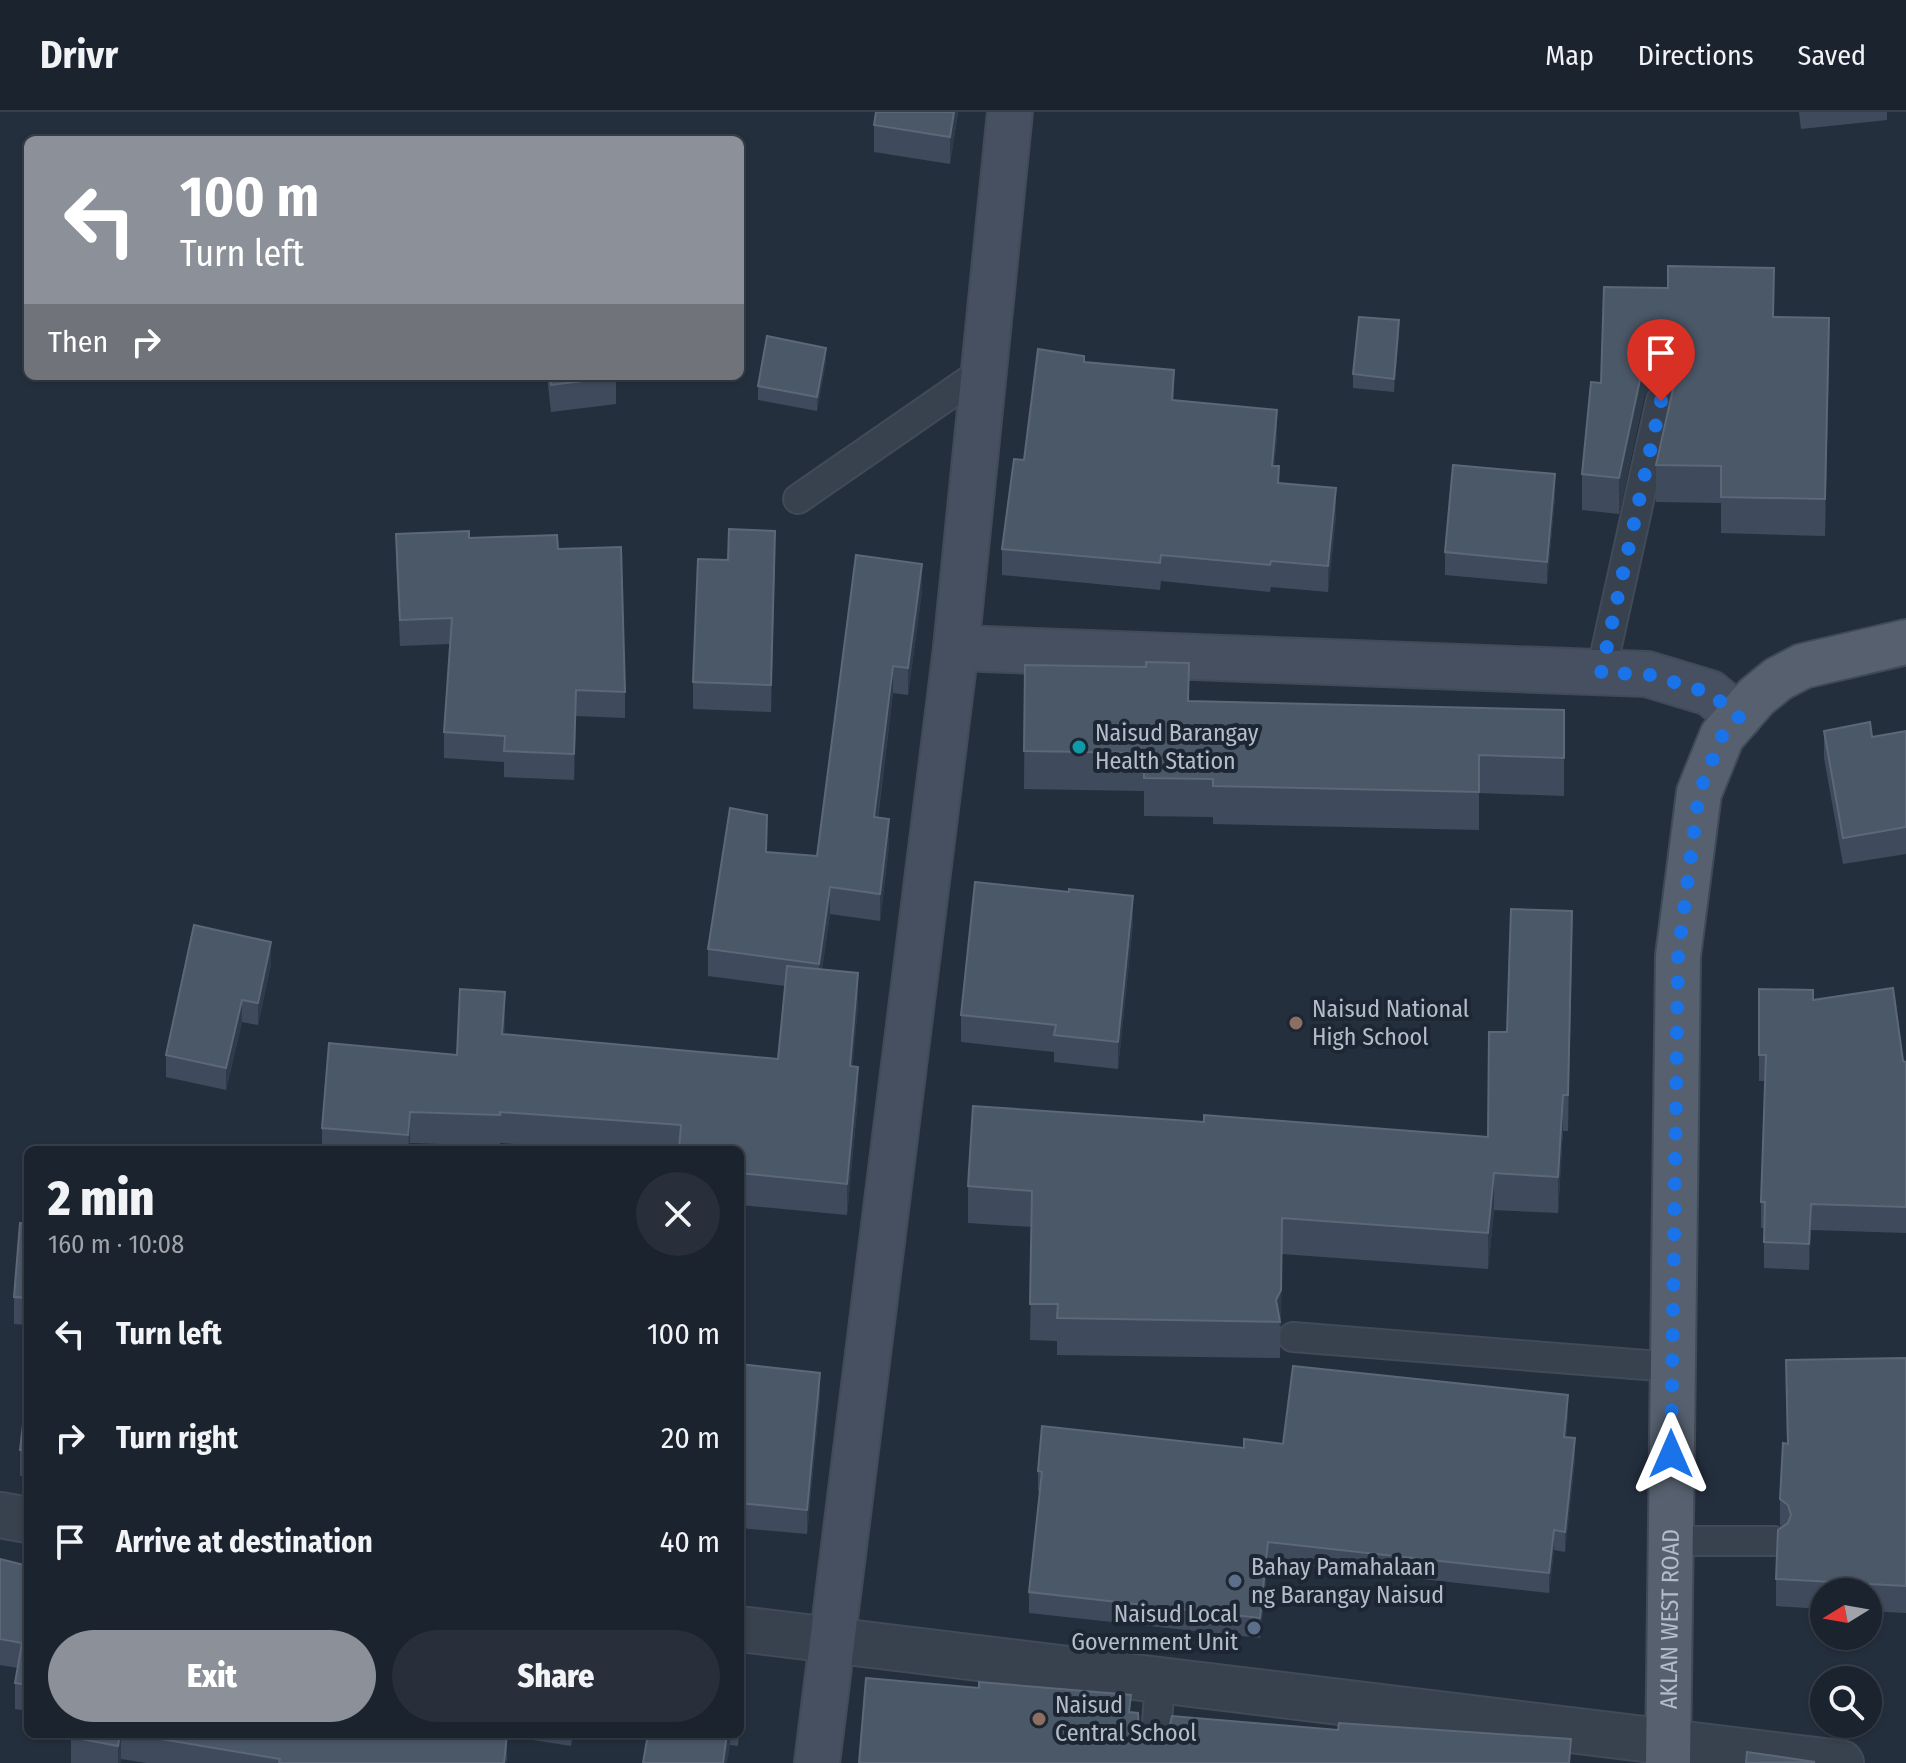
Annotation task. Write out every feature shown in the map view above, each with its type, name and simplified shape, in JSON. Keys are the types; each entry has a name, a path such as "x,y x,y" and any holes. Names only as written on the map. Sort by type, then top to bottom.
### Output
{"main road":[{"name":"AKLAN WEST ROAD","path":"1668,1753 1678,956 1699,793 1722,736 1778,679 1803,666 1906,642"}],"street":[{"path":"817,1763 956,648 1010,112"},
{"path":"956,648 1647,674 1710,693 1739,717"},
{"path":"0,1515 24,1519"},
{"path":"744,1630 1160,1682 1668,1753 1841,1763"}],"lane":[{"path":"798,499 983,371"},
{"path":"1601,673 1661,401"},
{"path":"1293,1337 1671,1367"},
{"path":"1671,1541 1774,1541"},
{"path":"1154,1763 1160,1682"}],"building":[{"path":"876,112 954,112 950,137 874,125"},
{"path":"1668,266 1774,268 1773,317 1829,318 1825,499 1721,497 1721,466 1656,465 1678,367 1673,353 1664,348 1649,353 1644,361 1619,478 1582,474 1591,382 1601,383 1604,287 1668,288"},
{"path":"1359,317 1399,320 1394,379 1353,374"},
{"path":"767,336 826,348 817,397 758,386"},
{"path":"1038,349 1084,356 1084,362 1174,370 1172,400 1277,410 1272,466 1279,466 1278,483 1336,488 1328,566 1271,561 1270,565 1161,555 1160,563 1002,549 1014,459 1024,460"},
{"path":"550,380 592,380 551,385"},
{"path":"1453,465 1555,474 1547,562 1445,552"},
{"path":"729,529 775,531 771,685 693,682 698,559 728,560"},
{"path":"469,531 469,538 557,535 558,549 621,547 625,692 576,690 574,754 504,751 505,736 444,732 452,618 400,620 396,534"},
{"path":"856,555 922,564 908,668 893,666 874,817 889,819 880,894 830,887 819,964 708,949 730,808 767,815 766,852 817,856"},
{"path":"1146,662 1189,663 1188,701 1564,710 1564,758 1479,755 1479,792 1213,786 1213,779 1144,778 1144,753 1024,751 1025,665 1146,667"},
{"path":"1870,722 1872,737 1906,731 1906,827 1843,838 1824,731"},
{"path":"975,882 1133,896 1118,1042 1054,1035 1056,1025 961,1015"},
{"path":"1511,909 1572,911 1568,1095 1563,1095 1558,1177 1494,1173 1488,1233 1282,1218 1281,1290 1276,1300 1280,1322 1057,1318 1058,1304 1030,1304 1032,1191 968,1186 973,1106 1204,1122 1204,1115 1488,1137 1489,1032 1507,1032"},
{"path":"194,925 271,942 258,1003 242,1000 226,1068 166,1055"},
{"path":"787,966 858,973 850,1066 858,1067 847,1184 744,1173 744,1146 679,1146 681,1125 500,1112 500,1115 410,1112 408,1135 322,1128 329,1043 457,1055 460,989 505,992 502,1034 778,1059"},
{"path":"1893,988 1903,1061 1906,1062 1906,1207 1811,1204 1809,1244 1764,1242 1765,1202 1761,1202 1766,1055 1759,1055 1759,989 1813,990 1813,1000"},
{"path":"20,1223 24,1224 24,1298 14,1297"},
{"path":"1906,1358 1906,1586 1882,1585 1882,1578 1776,1579 1778,1530 1788,1523 1791,1515 1788,1505 1780,1499 1783,1443 1788,1444 1786,1360"},
{"path":"744,1364 820,1373 807,1510 744,1503"},
{"path":"1293,1366 1568,1395 1564,1437 1575,1438 1565,1532 1554,1530 1549,1573 1268,1542 1260,1618 1029,1592 1042,1472 1038,1471 1042,1426 1244,1448 1244,1439 1283,1444"},
{"path":"24,1416 24,1450 20,1450"},
{"path":"0,1559 24,1565 24,1684 15,1683 22,1643 0,1639"},
{"name":"Naisud Central School","path":"866,1678 979,1688 979,1682 1131,1695 1129,1712 1138,1713 1139,1731 1152,1740 1168,1734 1172,1716 1338,1730 1339,1723 1571,1739 1569,1763 859,1763"},
{"path":"76,1738 119,1738 118,1746"},
{"path":"155,1738 507,1738 504,1763 279,1763 280,1759"},
{"path":"647,1738 726,1738 723,1763 643,1763"},
{"path":"1747,1752 1815,1762 1746,1763"}],"place":[{"name":"Naisud Barangay Health Station","path":"1079,747"},
{"name":"Naisud National High School","path":"1296,1023"},
{"name":"Bahay Pamahalaan ng Barangay Naisud","path":"1235,1581"},
{"name":"Naisud Local Government Unit","path":"1254,1628"},
{"name":"Naisud Central School","path":"1039,1719"}],"route":[{"path":"1661,401 1601,673 1647,674 1710,693 1739,717 1722,736 1699,793 1678,956 1671,1454"}]}
